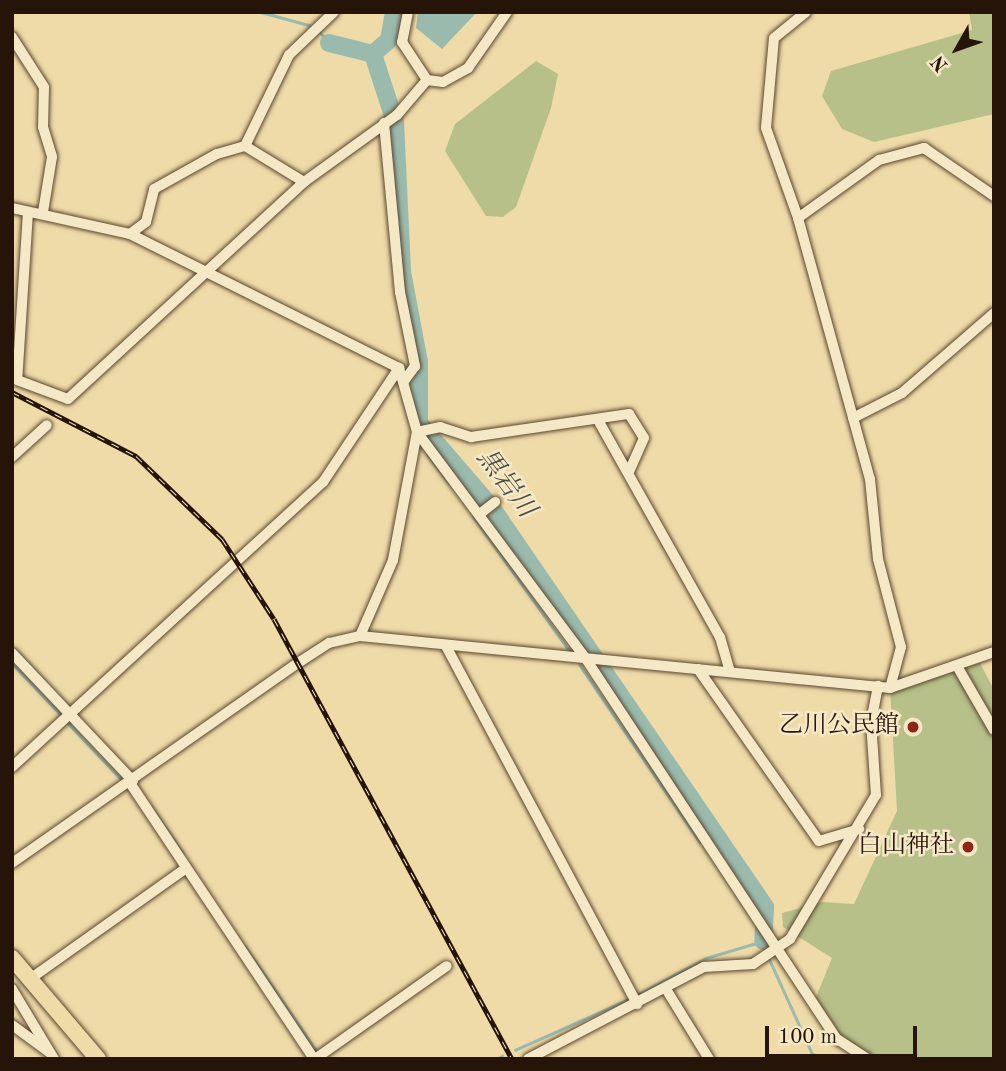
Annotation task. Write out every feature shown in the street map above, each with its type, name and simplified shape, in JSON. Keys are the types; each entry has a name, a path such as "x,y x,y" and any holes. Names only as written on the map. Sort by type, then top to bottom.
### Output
{"highway":[{"path":"12,958 98,1059"}],"street":[{"path":"130,234 146,222 154,189 245,146 289,55 334,12"},
{"path":"408,12 402,42 427,80 443,82 468,68 507,12"},
{"path":"528,1059 714,964 761,960 800,925 859,829 876,795 871,722 901,647 853,418 798,218 766,128 774,38 806,12"},
{"path":"13,41 44,87 43,127 52,157 43,212"},
{"path":"28,212 17,380 41,392 68,399 304,182 397,114 427,80"},
{"path":"385,123 400,292 415,366 404,381"},
{"path":"245,146 304,182"},
{"path":"798,218 879,160 924,148 994,196"},
{"path":"12,208 43,212 130,234 204,274 399,368 417,432 481,512 586,659 772,933 776,948 837,1039 868,1059"},
{"path":"853,418 902,393 994,313"},
{"path":"12,767 323,482 399,368"},
{"path":"417,432 439,428 471,437 598,421 629,414 644,438 629,471"},
{"path":"598,421 629,471 720,637 730,671"},
{"path":"12,457 47,425"},
{"path":"360,636 393,560 417,432"},
{"path":"481,512 495,502"},
{"path":"12,863 129,784 298,663 329,643 360,636 730,671 756,679 884,687 957,666 994,652"},
{"path":"446,646 637,1003"},
{"path":"12,653 129,784 315,1059 447,966"},
{"path":"957,666 994,730"},
{"path":"698,669 819,841 859,829"},
{"path":"30,979 186,868"},
{"path":"12,989 51,1055"},
{"path":"666,989 709,1059"},
{"path":"12,1025 51,1055"}],"green space":[{"path":"969,12 994,12 994,114 874,142 842,129 822,96 831,71 972,30"},
{"path":"536,61 558,74 551,108 516,207 503,217 486,216 445,151 455,124"},
{"path":"977,657 994,690 994,1059 868,1059 844,1046 814,1002 832,958 783,927 782,913 822,902 854,904 897,811 890,688"}],"shaded area":[{"path":"418,12 477,12 442,49 416,28"}],"waterway":[{"path":"261,12 309,25"},
{"name":"黒岩川","path":"394,12 389,40 373,54 395,122 402,272 419,362 419,423 492,508 765,907 763,941"},
{"path":"320,32 329,43"},
{"path":"329,43 373,54"},
{"path":"428,455 449,483"},
{"path":"473,516 569,650"},
{"path":"12,663 63,717"},
{"path":"580,665 700,842"},
{"path":"67,722 123,781"},
{"path":"151,806 183,853"},
{"path":"637,995 706,958 763,941 766,950"},
{"path":"245,946 318,1053"},
{"path":"768,956 812,1053 823,1059"},
{"path":"515,1050 631,998"},
{"path":"497,1059 502,1056"}],"railway":[{"path":"12,392 136,456 222,539 274,619 512,1059"}],"place":[{"name":"乙川公民館","path":"913,727"},
{"name":"白山神社","path":"968,847"}]}
